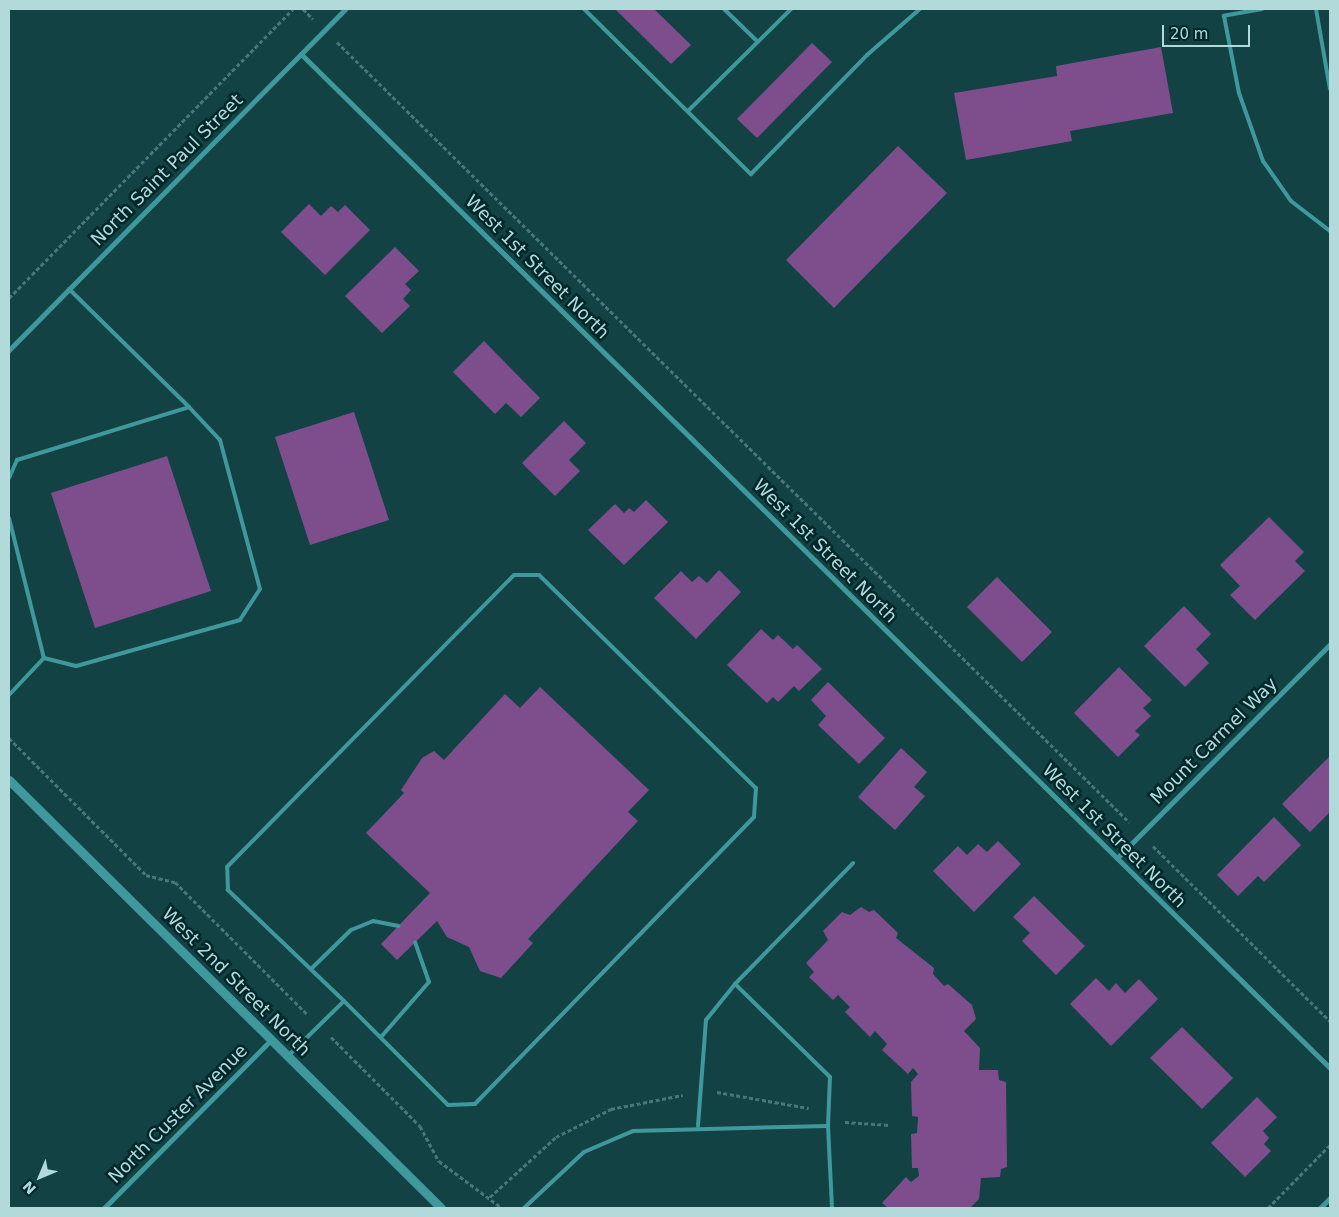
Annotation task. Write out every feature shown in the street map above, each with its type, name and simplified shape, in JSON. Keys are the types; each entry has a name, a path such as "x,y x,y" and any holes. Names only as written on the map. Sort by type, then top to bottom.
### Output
{"street":[{"name":"North Saint Paul Street","path":"9,350 346,9"},
{"name":"West 1st Street North","path":"301,54 1330,1068"},
{"name":"Mount Carmel Way","path":"1117,858 1330,644"},
{"name":"West 2nd Street North","path":"9,780 441,1208"},
{"name":"North Custer Avenue","path":"104,1208 272,1040"},
{"path":"1320,1208 1330,1198"}],"lane":[{"path":"584,9 751,174 867,55 920,9"},
{"path":"724,9 758,42"},
{"path":"688,111 791,9"},
{"path":"1262,9 1224,16 1239,93 1263,161 1291,201 1330,230"},
{"path":"1316,9 1330,89"},
{"path":"44,658 76,666 240,620 260,588 220,440 69,289"},
{"path":"9,478 17,460 189,407"},
{"path":"9,518 44,658"},
{"path":"514,575 539,575 756,788 754,817 475,1104 448,1105 344,1001 312,968 228,890 227,867 514,575"},
{"path":"9,695 44,658"},
{"path":"698,1126 706,1020 735,984 853,864"},
{"path":"312,968 351,930 373,921 399,926"},
{"path":"381,1037 429,982 415,942"},
{"path":"735,984 830,1078 828,1126 832,1208"},
{"path":"288,1056 344,1001"},
{"path":"524,1208 559,1172 604,1140 633,1131 698,1126 828,1126"}],"path":[{"path":"9,298 293,9"},
{"path":"303,9 1330,1021"},
{"path":"9,738 146,875 175,882 420,1126 439,1161 502,1208"},
{"path":"1268,1208 1330,1145"}],"building":[{"path":"615,9 654,9 691,45 671,64"},
{"path":"812,43 832,62 757,138 737,119"},
{"path":"1161,47 1173,113 1070,131 1072,141 966,160 954,93 1057,76 1056,66"},
{"path":"898,146 947,193 834,308 786,260"},
{"path":"309,204 321,216 331,206 338,212 345,205 370,230 325,275 281,232"},
{"path":"395,247 419,271 405,284 411,290 403,299 410,306 382,333 345,296"},
{"path":"484,341 540,398 521,417 506,403 495,414 453,372"},
{"path":"354,412 389,520 310,545 275,437"},
{"path":"564,421 586,443 569,460 580,471 555,496 522,463"},
{"path":"167,456 211,591 95,628 51,493"},
{"path":"646,500 668,522 624,565 588,530 615,504 624,513 629,508 634,512"},
{"path":"1269,517 1304,552 1295,561 1305,571 1255,620 1230,595 1240,586 1220,565"},
{"path":"719,570 741,592 696,639 654,598 681,571 692,582 699,576 707,583"},
{"path":"997,577 1052,632 1022,662 967,607"},
{"path":"1184,606 1211,634 1196,649 1209,663 1185,687 1144,646"},
{"path":"761,629 773,640 778,635 793,649 797,645 822,669 799,691 794,686 778,702 773,697 767,703 727,665"},
{"path":"1119,667 1152,700 1143,708 1151,716 1135,731 1140,735 1118,757 1074,713"},
{"path":"828,682 885,738 859,764 818,725 826,716 811,700"},
{"path":"540,687 649,790 628,812 638,821 528,939 533,943 501,978 480,971 469,947 447,937 437,921 397,960 381,944 430,893 366,833 404,793 401,790 422,758 434,751 444,760 505,694 520,708"},
{"path":"901,748 927,772 914,787 925,796 895,830 858,797"},
{"path":"1330,756 1330,812 1310,832 1282,804"},
{"path":"1274,817 1301,845 1264,882 1258,876 1238,896 1217,875"},
{"path":"998,841 1021,864 974,912 933,871 958,846 967,855 978,844 987,852"},
{"path":"1034,896 1085,946 1056,975 1022,941 1030,933 1013,917"},
{"path":"861,907 869,912 874,910 898,933 896,938 934,968 933,974 944,986 948,984 972,1005 976,1019 964,1031 980,1048 979,1070 998,1070 999,1080 1006,1082 1007,1167 1001,1169 1000,1177 981,1178 979,1199 970,1208 888,1208 882,1203 906,1177 911,1182 919,1176 918,1168 912,1168 911,1134 917,1133 918,1117 912,1116 911,1082 918,1074 913,1068 908,1074 882,1050 887,1044 875,1031 870,1037 845,1012 850,1007 838,995 833,1000 809,977 814,972 806,963 828,940 823,931 842,912 850,915"},
{"path":"1096,978 1109,991 1116,983 1125,993 1139,979 1158,999 1111,1046 1070,1004"},
{"path":"1182,1027 1233,1078 1202,1109 1150,1058"},
{"path":"1257,1097 1277,1117 1263,1131 1269,1138 1264,1144 1271,1151 1245,1177 1211,1143"}]}
